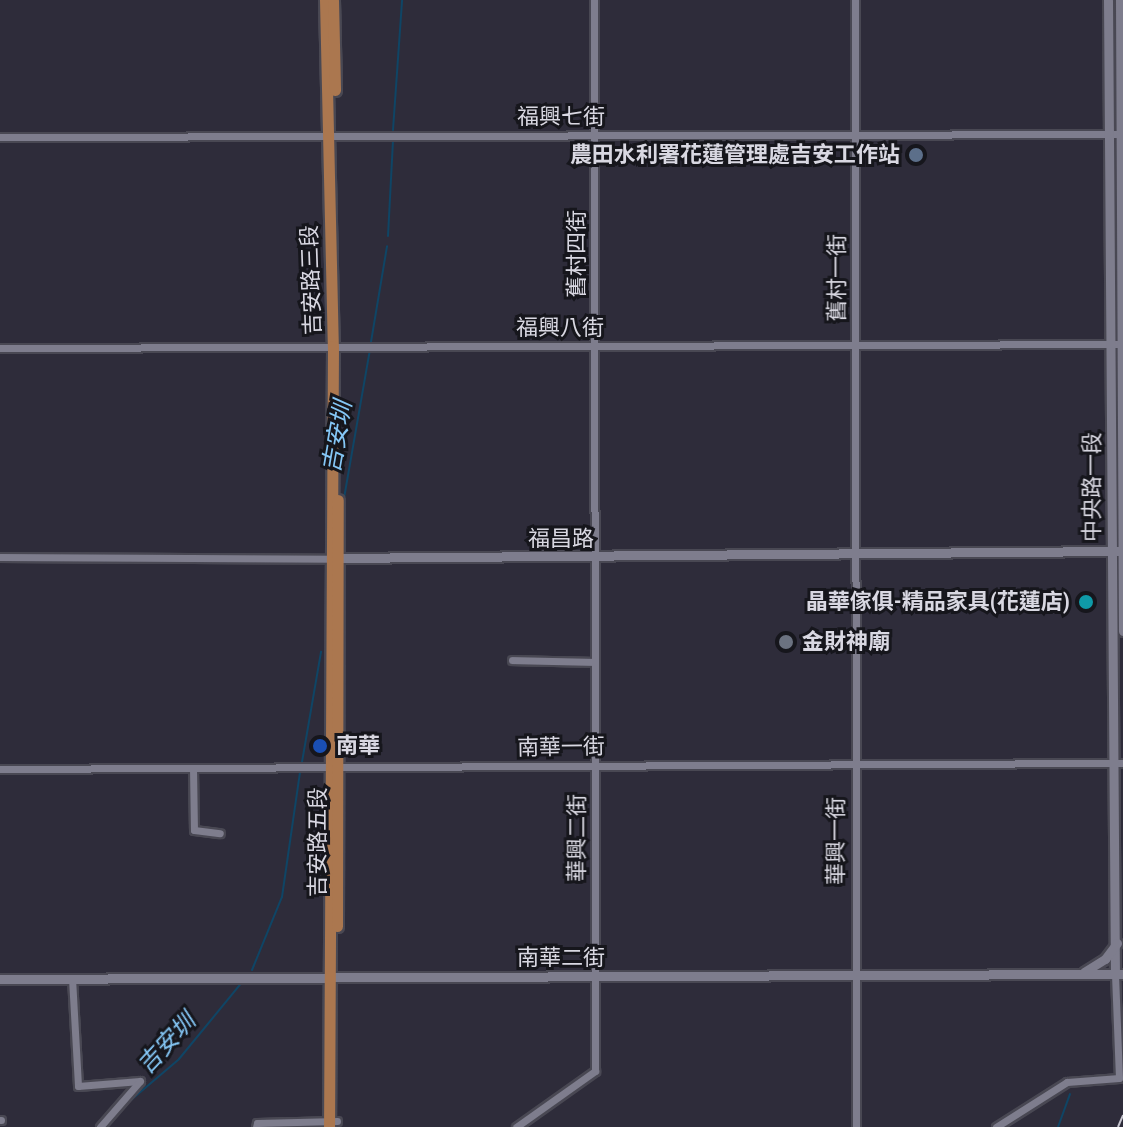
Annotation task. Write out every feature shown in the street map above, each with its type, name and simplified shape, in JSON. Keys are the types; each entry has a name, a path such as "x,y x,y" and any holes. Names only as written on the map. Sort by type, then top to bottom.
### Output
{"main road":[{"name":"吉安路三段","path":"325,0 332,135"},
{"name":"吉安路三段","path":"333,0 334,558"},
{"name":"吉安路五段","path":"333,1124 334,558"}],"street":[{"name":"舊村四街","path":"593,557 594,0"},
{"name":"舊村一街","path":"854,556 855,0"},
{"name":"中央路一段","path":"1108,0 1118,134"},
{"name":"中央路一段","path":"1120,0 1118,343 1123,631"},
{"name":"福興七街","path":"0,137 1118,134"},
{"name":"中央路一段","path":"1118,343 1110,551 1119,763 1119,974"},
{"name":"福興八街","path":"0,348 1118,343"},
{"name":"福昌路","path":"0,557 854,556 1122,551"},
{"name":"華興一街","path":"854,556 856,1127"},
{"name":"華興二街","path":"516,1127 595,1071 593,557"},
{"path":"512,660 593,662"},
{"name":"南華一街","path":"0,769 1119,763"},
{"path":"193,768 194,830 220,833"},
{"path":"1081,973 1105,959 1117,943"},
{"path":"996,1127 1067,1082 1119,1078 1119,974"},
{"name":"南華二街","path":"0,979 1119,974"},
{"path":"72,978 78,1086 140,1081 100,1127"},
{"path":"256,1127 257,1123 333,1124"}],"waterway":[{"name":"吉安圳","path":"393,130 402,0"},
{"name":"吉安圳","path":"388,236 393,139"},
{"name":"吉安圳","path":"371,342 387,246"},
{"name":"吉安圳","path":"343,504 370,349"},
{"name":"吉安圳","path":"302,762 321,652"},
{"name":"吉安圳","path":"252,970 282,897 300,772"},
{"name":"吉安圳","path":"118,1111 179,1059 243,981"},
{"path":"1058,1127 1070,1094"}],"railway":[{"path":"1118,1127 1123,1115"}],"place":[{"name":"農田水利署花蓮管理處吉安工作站","path":"916,155"},
{"name":"晶華傢俱-精品家具(花蓮店)","path":"1086,602"},
{"name":"金財神廟","path":"786,642"},
{"name":"南華","path":"320,746"}]}
